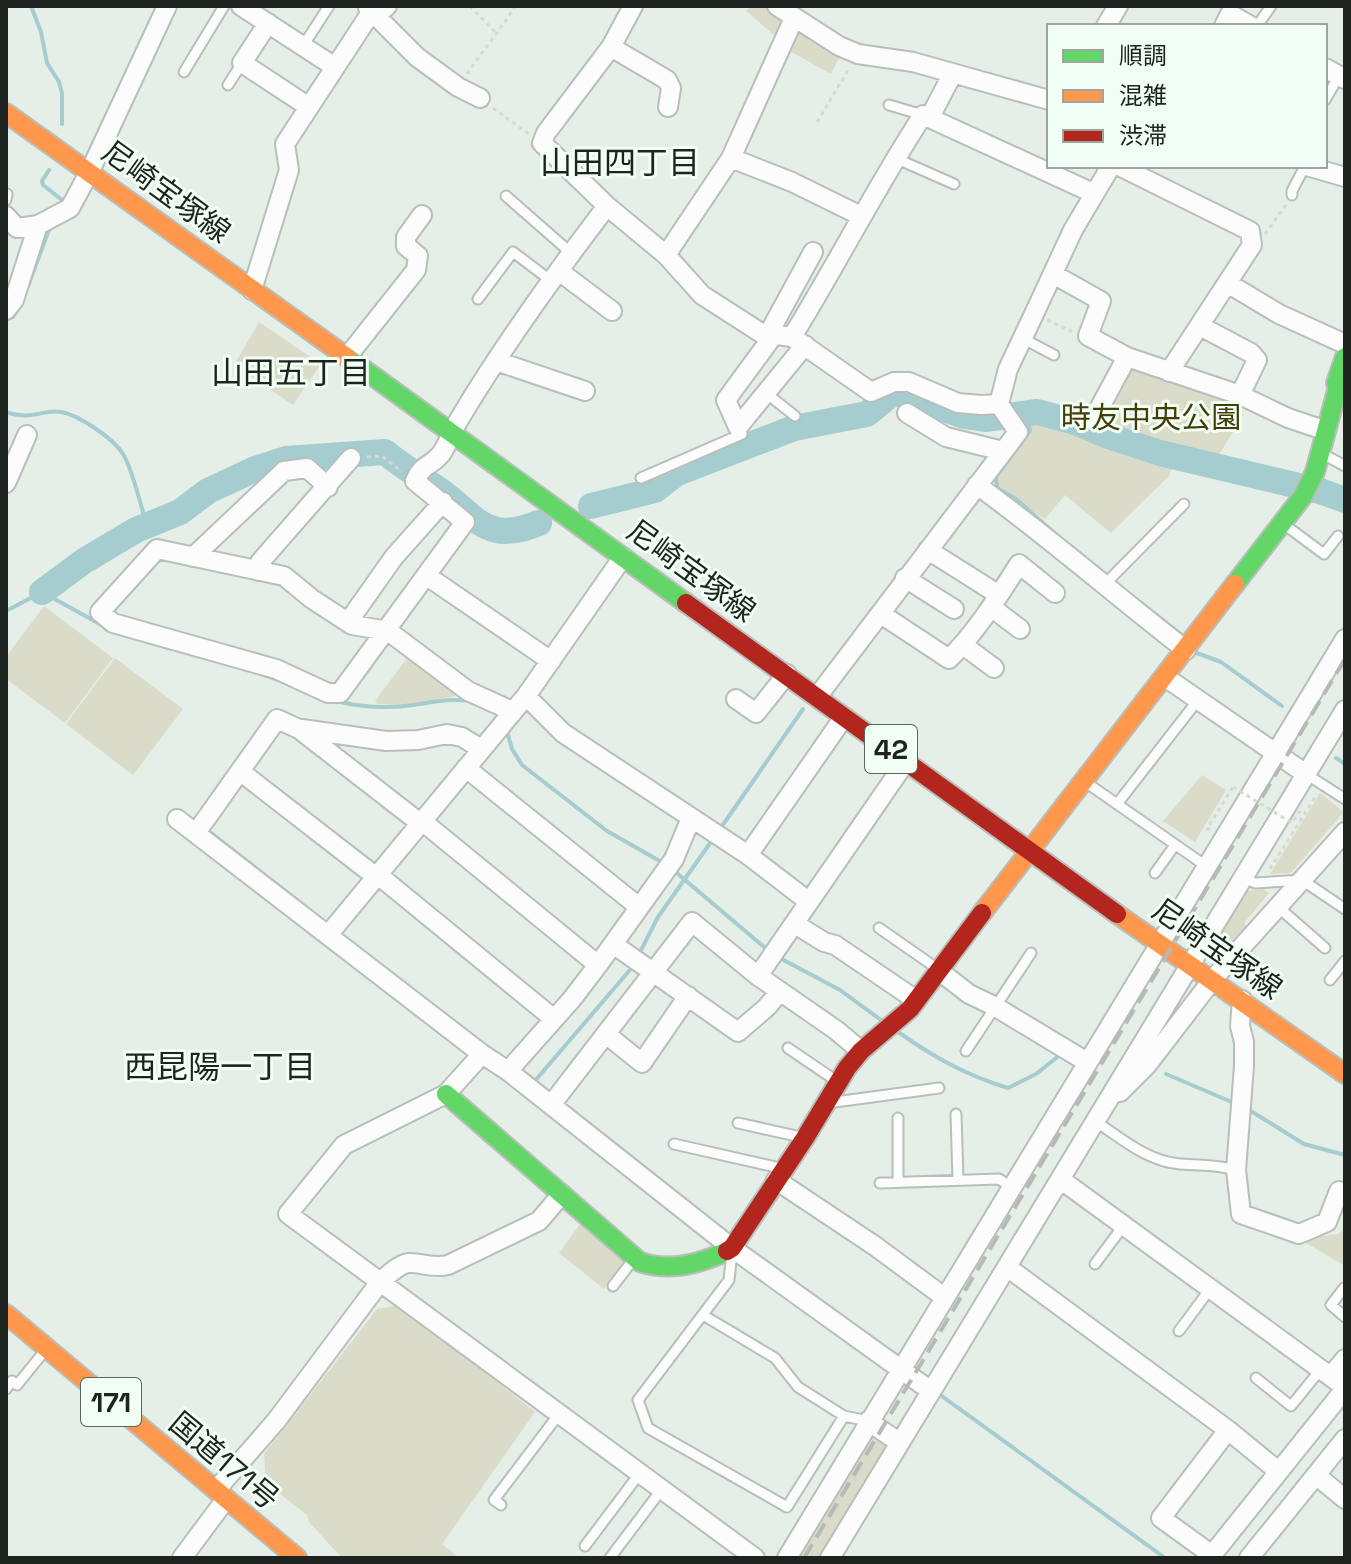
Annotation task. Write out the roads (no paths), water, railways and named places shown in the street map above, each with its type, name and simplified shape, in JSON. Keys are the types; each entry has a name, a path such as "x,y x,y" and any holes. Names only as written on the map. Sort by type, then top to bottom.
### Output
{"main road":[{"name":"尼崎宝塚線","path":"6,113 1158,943 1345,1074"},
{"path":"446,1094 635,1258 650,1267 683,1265 715,1258 732,1248 861,1051 916,1000 1303,496 1315,472 1324,430 1342,388 1336,383 1345,357"},
{"name":"国道171号","path":"6,1314 295,1558"}],"street":[{"path":"6,216 17,228 38,225 70,208 167,6"},
{"path":"633,6 611,47 546,133 542,143 607,206 666,255 702,295 734,317 769,336 798,341 871,392 894,382 909,382 958,403 999,404"},
{"path":"777,6 839,46 858,54 913,62 1047,99"},
{"path":"1107,24 1118,6"},
{"path":"252,290 289,170 285,144 376,9 417,57 476,101"},
{"path":"309,107 242,63 255,12 335,67"},
{"path":"1225,24 1230,14 1248,24"},
{"path":"666,255 731,158 794,18"},
{"path":"611,47 667,80 671,88 668,107"},
{"path":"813,261 770,331 770,340 725,401 738,427 766,393 798,341 861,216 895,158 953,73"},
{"path":"926,116 1093,193"},
{"path":"731,158 792,182 861,216"},
{"path":"817,697 1018,432 999,404 1008,369 1093,193 1110,168"},
{"path":"1123,168 1250,231 1252,245 1169,372"},
{"path":"1313,168 1345,177"},
{"path":"506,718 388,631 348,622 284,576 157,549 100,612 113,623 276,669 328,693 340,693 388,631 465,522 415,481 417,475 437,459 496,361 607,206"},
{"path":"347,357 416,270 418,256 406,246 406,237 422,215"},
{"path":"6,310 14,300 38,225"},
{"path":"1053,274 1101,301 1088,336 1127,357 1240,395 1288,418 1324,430"},
{"path":"555,276 612,311"},
{"path":"1229,284 1279,314 1345,344"},
{"path":"1200,326 1251,353 1257,360 1240,395"},
{"path":"1093,420 1127,357"},
{"path":"496,361 585,391"},
{"path":"907,413 946,437 1003,451"},
{"path":"6,483 27,435"},
{"path":"259,571 260,562 351,458"},
{"path":"193,557 284,471 307,468 328,487"},
{"path":"977,485 1032,525 1186,650"},
{"path":"348,622 394,557 443,502"},
{"path":"928,550 995,601 1020,629"},
{"path":"328,935 526,696 623,557"},
{"path":"881,614 949,659 963,645 1019,564 1055,593"},
{"path":"427,576 551,661"},
{"path":"905,578 954,609"},
{"path":"787,1558 1345,639"},
{"path":"963,645 994,668"},
{"path":"736,699 756,713 787,674"},
{"path":"1165,677 1306,774"},
{"path":"526,696 563,733 748,855 808,901"},
{"path":"830,1558 1345,710"},
{"path":"748,855 844,717"},
{"path":"196,833 277,719 299,729 421,822 598,965"},
{"path":"299,729 386,741 418,740 447,734 462,737 481,749"},
{"path":"758,976 907,760"},
{"path":"466,768 639,907"},
{"path":"241,772 376,875 554,1019"},
{"path":"508,1071 598,965 674,859 691,818"},
{"path":"177,819 508,1071 732,1248 931,1391"},
{"path":"1099,1114 1147,1065 1213,979 1345,832"},
{"path":"551,1105 692,922 758,976 861,1051"},
{"path":"795,924 824,942 835,945 916,1000"},
{"path":"613,944 738,1032 780,991"},
{"path":"938,970 969,994 1087,1062"},
{"path":"607,1035 642,1063 688,996"},
{"path":"1242,1000 1242,1107 1236,1170 1241,1214 1299,1234 1327,1222 1339,1191 1345,1194"},
{"path":"482,1054 446,1094 344,1145 288,1214 755,1558"},
{"path":"780,1175 944,1297"},
{"path":"1060,1179 1336,1380"},
{"path":"182,1558 221,1495 380,1282 408,1263 435,1268 448,1265 539,1221 562,1194"},
{"path":"1007,1267 1228,1430 1278,1471"},
{"path":"1228,1430 1161,1518 1212,1555 1278,1471 1336,1380 1345,1359"},
{"path":"868,1421 900,1443"},
{"path":"1249,1558 1345,1439"},
{"path":"1317,1476 1345,1499"}],"lane":[{"path":"184,72 224,6"},
{"path":"303,46 329,6"},
{"path":"1258,24 1271,6"},
{"path":"228,85 242,63"},
{"path":"1327,95 1336,74"},
{"path":"889,105 926,116"},
{"path":"895,158 954,184"},
{"path":"1292,195 1305,168"},
{"path":"506,196 571,253"},
{"path":"478,299 490,274 510,250 555,276"},
{"path":"1022,338 1054,355"},
{"path":"766,393 795,416"},
{"path":"641,478 742,434 741,425"},
{"path":"1320,452 1345,466"},
{"path":"1104,585 1184,504"},
{"path":"1156,515 1165,523"},
{"path":"1283,523 1324,554 1338,536"},
{"path":"1117,804 1198,700"},
{"path":"1306,774 1345,799"},
{"path":"1084,781 1206,866"},
{"path":"1155,873 1175,845"},
{"path":"1242,877 1255,883 1302,880 1345,909"},
{"path":"1278,907 1325,948"},
{"path":"879,928 938,970"},
{"path":"966,1051 1031,953"},
{"path":"1330,980 1345,961"},
{"path":"788,1048 833,1091 835,1102 939,1088"},
{"path":"906,1079 907,1091"},
{"path":"956,1114 958,1180"},
{"path":"1099,1114 1144,1154 1178,1164 1210,1163 1236,1170"},
{"path":"898,1118 898,1181"},
{"path":"738,1123 805,1138"},
{"path":"674,1144 780,1175"},
{"path":"880,1183 999,1179 1011,1187"},
{"path":"1095,1264 1124,1225"},
{"path":"732,1248 729,1280 638,1400 648,1428 787,1507 844,1416"},
{"path":"613,1286 635,1258"},
{"path":"1179,1331 1211,1288"},
{"path":"1344,1288 1331,1305 1345,1317"},
{"path":"703,1315 775,1358 798,1387 844,1416 868,1421"},
{"path":"6,1389 12,1381 17,1385 47,1349"},
{"path":"1256,1378 1291,1406 1336,1380"},
{"path":"501,1505 494,1500 559,1414"},
{"path":"585,1546 640,1473"},
{"path":"610,1558 662,1489"}],"waterway":[{"path":"31,6 41,32 47,63 62,93 62,124"},
{"path":"49,170 42,181 43,185 62,200"},
{"path":"28,286 50,227"},
{"path":"6,320 13,317 20,306"},
{"path":"591,506 655,490 677,473 794,428 867,414 890,395 903,393 964,416 985,419 1037,412 1075,422 1160,453 1320,491 1345,500"},
{"path":"6,412 23,415 61,412 104,435 127,461 147,526"},
{"path":"1028,412 1030,431 996,477 997,488 1016,499 1058,536"},
{"path":"42,592 84,561 136,530 180,512 208,491 255,469 286,459 385,452 489,528 513,530 539,523"},
{"path":"6,611 42,592 107,628"},
{"path":"1140,602 1183,636"},
{"path":"145,641 172,649"},
{"path":"1194,652 1221,662 1282,706"},
{"path":"261,674 279,680"},
{"path":"336,701 385,707 448,700 470,701"},
{"path":"720,829 803,709"},
{"path":"506,728 512,749 522,765 607,831 665,864"},
{"path":"1336,758 1345,764"},
{"path":"206,829 297,900"},
{"path":"638,956 658,917 713,839"},
{"path":"672,869 769,951"},
{"path":"776,956 840,990 881,1020"},
{"path":"534,1082 635,964"},
{"path":"898,1032 950,1064 1008,1088 1036,1074 1060,1055"},
{"path":"1166,1074 1234,1103"},
{"path":"1246,1108 1304,1144 1345,1155"},
{"path":"747,1248 857,1327"},
{"path":"939,1394 1165,1558"}],"railway":[{"path":"804,1558 1345,659"}],"district":[{"name":"山田四丁目","path":"620,163"},
{"name":"山田五丁目","path":"291,373"},
{"name":"西昆陽一丁目","path":"220,1067"}],"park label":[{"name":"時友中央公園","path":"1151,418"}]}
